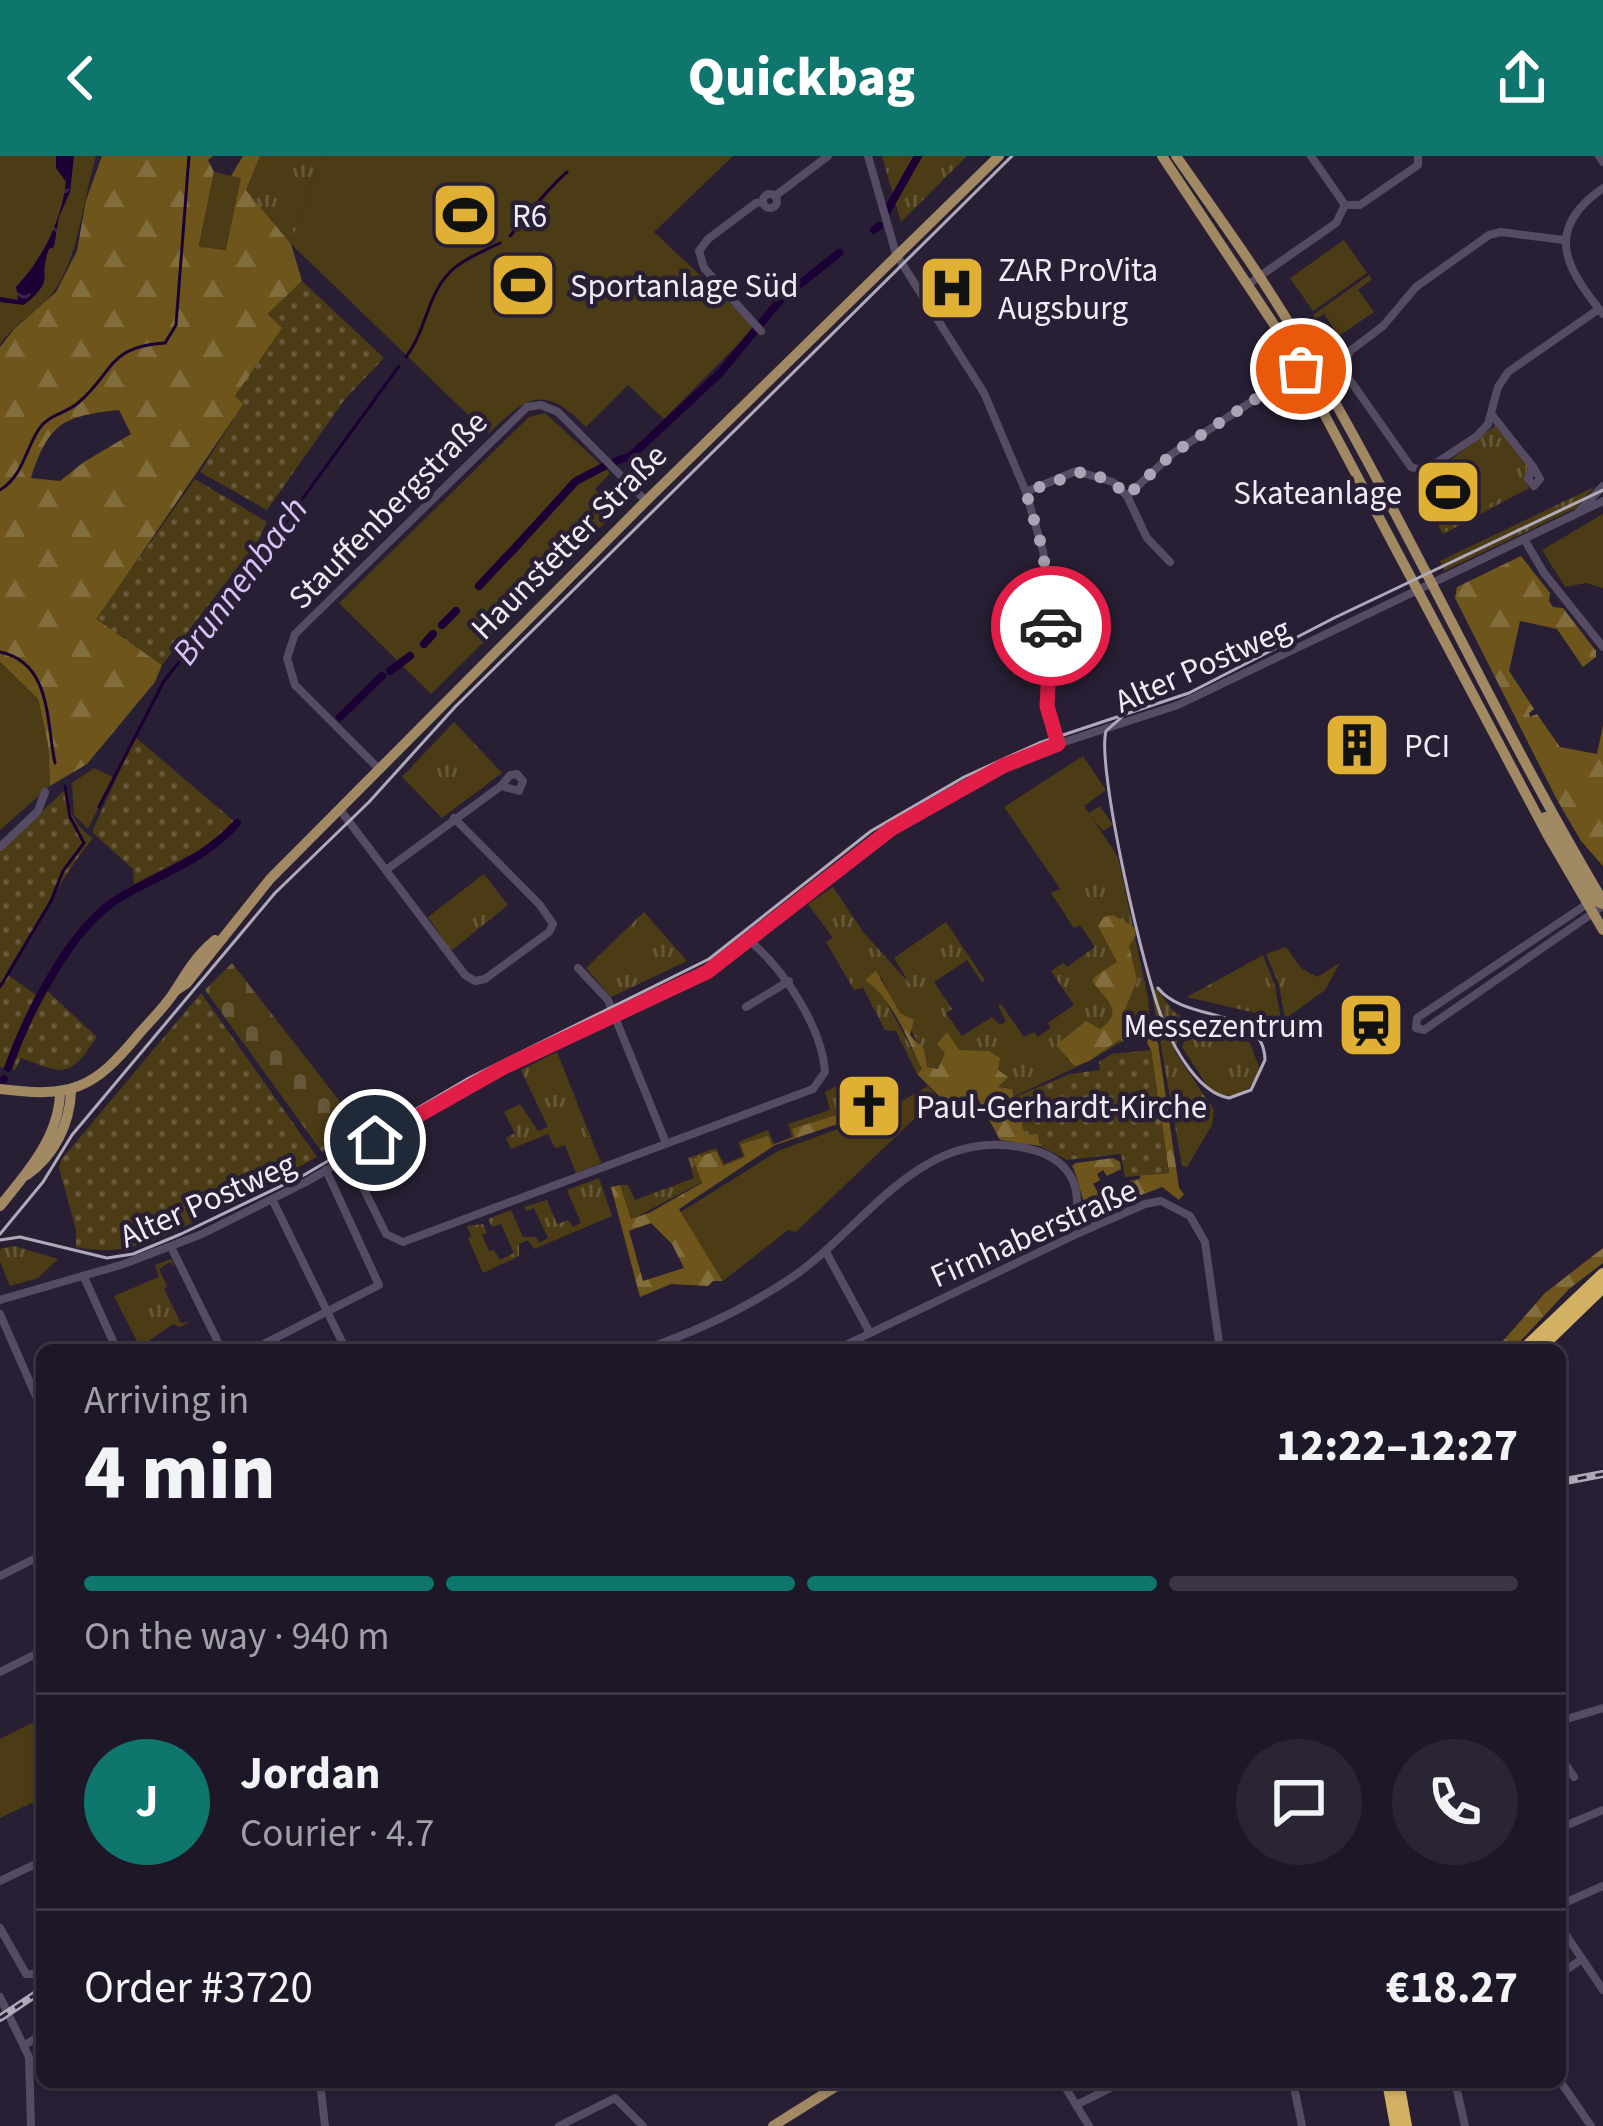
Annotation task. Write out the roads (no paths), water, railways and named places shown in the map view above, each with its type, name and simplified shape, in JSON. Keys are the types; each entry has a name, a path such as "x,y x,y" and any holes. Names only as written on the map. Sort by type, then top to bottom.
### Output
{"highway":[{"path":"1529,1344 1603,1274"},
{"path":"1544,1344 1603,1287"},
{"path":"1558,1329 1603,1298"},
{"path":"1389,2088 1396,2126"},
{"path":"1399,2088 1406,2126"}],"main road":[{"name":"Haunstetter Straße","path":"954,199 987,156"},
{"name":"Haunstetter Straße","path":"65,1092 105,1073 175,991 203,950 227,930 270,879 646,501 999,156"},
{"path":"1162,156 1255,280 1598,902 1603,930"},
{"path":"1176,156 1325,385 1522,785 1598,902"},
{"path":"0,1089 65,1092 68,1114 57,1141 0,1206"},
{"path":"773,2126 833,2088"}],"street":[{"path":"760,328 704,268 699,251 756,202 763,202 768,194 775,196 828,156"},
{"path":"868,156 896,254 984,393 1026,492 1048,586 1047,706 1058,744"},
{"path":"1311,156 1345,205"},
{"path":"1408,171 1409,156"},
{"path":"1345,205 1360,206 1419,163 1418,156"},
{"path":"1564,240 1502,232 1489,235 1416,287 1383,326 1350,351 1344,364 1347,376 1417,471 1431,469 1477,436 1492,415 1498,387 1508,371 1601,312 1573,270 1564,240 1572,214 1603,188"},
{"path":"1255,280 1336,223 1345,205"},
{"path":"1127,496 1172,454 1301,369"},
{"name":"Stauffenbergstraße","path":"380,770 295,685 289,672 291,641 311,617 527,407 541,405 558,412 646,501"},
{"path":"1492,415 1533,467"},
{"path":"1026,492 1084,471 1113,482 1127,496 1142,530 1170,562"},
{"name":"Alter Postweg","path":"1574,515 1603,486"},
{"name":"Alter Postweg","path":"0,1300 172,1247 272,1199 472,1084 707,972 891,829 1003,766 1178,705 1603,500"},
{"path":"1524,539 1544,573 1603,647"},
{"path":"386,870 500,786"},
{"path":"0,847 38,811 45,792"},
{"path":"341,811 465,975 476,981 485,979 554,924 454,818"},
{"path":"1598,902 1424,1030 1416,1028 1417,1018 1598,902"},
{"path":"348,1157 386,1234 403,1242 807,1092 821,1082 824,1060 789,981 751,941"},
{"path":"578,968 608,1000 666,1143"},
{"path":"746,1007 789,981"},
{"path":"657,1344 749,1304 826,1252 914,1170 943,1157 999,1145 1039,1151 1065,1168 1078,1191 1081,1232"},
{"path":"264,1344 379,1285 326,1170"},
{"path":"272,1199 343,1344"},
{"name":"Firnhaberstraße","path":"848,1344 1154,1202 1170,1203 1190,1216 1205,1242 1219,1344"},
{"path":"172,1247 219,1344"},
{"path":"826,1252 870,1334"},
{"path":"84,1277 114,1344"},
{"path":"0,1314 36,1396"},
{"path":"0,1576 36,1558"},
{"path":"0,1672 36,1654"},
{"path":"1566,1719 1603,1708"},
{"path":"1566,1770 1574,1777"},
{"path":"1566,1825 1603,1810"},
{"path":"0,1881 36,1864"},
{"path":"1566,1902 1603,1886"},
{"path":"0,1928 26,1974 36,1971"},
{"path":"1566,1935 1603,1990"},
{"path":"1566,1969 1582,1959"},
{"path":"0,1997 25,2045 31,2126"},
{"path":"25,2045 36,2038"},
{"path":"321,2088 326,2126"},
{"path":"1066,2088 1089,2126"},
{"path":"1076,2105 1111,2088"},
{"path":"1294,2088 1302,2126"},
{"path":"1456,2088 1465,2126"},
{"path":"1565,2088 1591,2126"},
{"path":"559,2126 615,2098 643,2126"}],"water":[{"path":"56,156 74,156 70,192 46,259 43,284 24,305 0,302 0,297 18,300 16,287 55,226 66,182 56,168"}],"waterway":[{"path":"0,490 19,470 43,424 78,403 121,356 165,343 176,325 189,156"},
{"path":"887,211 918,156"},
{"name":"Brunnenbach","path":"510,236 567,172"},
{"path":"874,230 879,226"},
{"name":"Brunnenbach","path":"406,357 442,281 461,263 500,243"},
{"path":"616,461 631,456 720,373 782,298 839,253"},
{"name":"Brunnenbach","path":"99,807 164,681 399,366"},
{"path":"512,551 576,481 603,467"},
{"path":"479,586 510,553"},
{"path":"442,625 456,611"},
{"path":"424,644 433,634"},
{"name":"Brunnenbach","path":"0,652 17,658 38,681 55,763"},
{"path":"390,671 410,656"},
{"path":"340,717 382,676"},
{"name":"Brunnenbach","path":"0,987 51,901 63,871 84,843 70,817 65,786"},
{"path":"8,1068 39,999 84,930 119,898 196,857 237,823"}],"tram line":[{"path":"0,1234 43,1182 72,1135 275,893 369,802 455,707 1012,156"},
{"path":"0,1240 20,1237 107,1258 133,1254 181,1234 304,1175 469,1078 709,959 871,831 964,777 1039,743 1189,693 1603,490"},
{"path":"1123,716 1106,731 1108,787 1124,876 1156,1000 1175,1045 1198,1079 1229,1098 1251,1090 1265,1060 1252,1031 1186,1007 1158,988"}],"railway":[{"path":"1566,1481 1603,1474"},
{"path":"0,2018 36,1994"}],"place":[{"name":"R6","path":"465,215"},
{"name":"Sportanlage Süd","path":"523,285"},
{"name":"ZAR ProVita Augsburg","path":"952,288"},
{"name":"Skateanlage","path":"1448,492"},
{"name":"PCI","path":"1357,745"},
{"name":"Messezentrum","path":"1371,1025"},
{"name":"Paul-Gerhardt-Kirche","path":"869,1106"}]}
